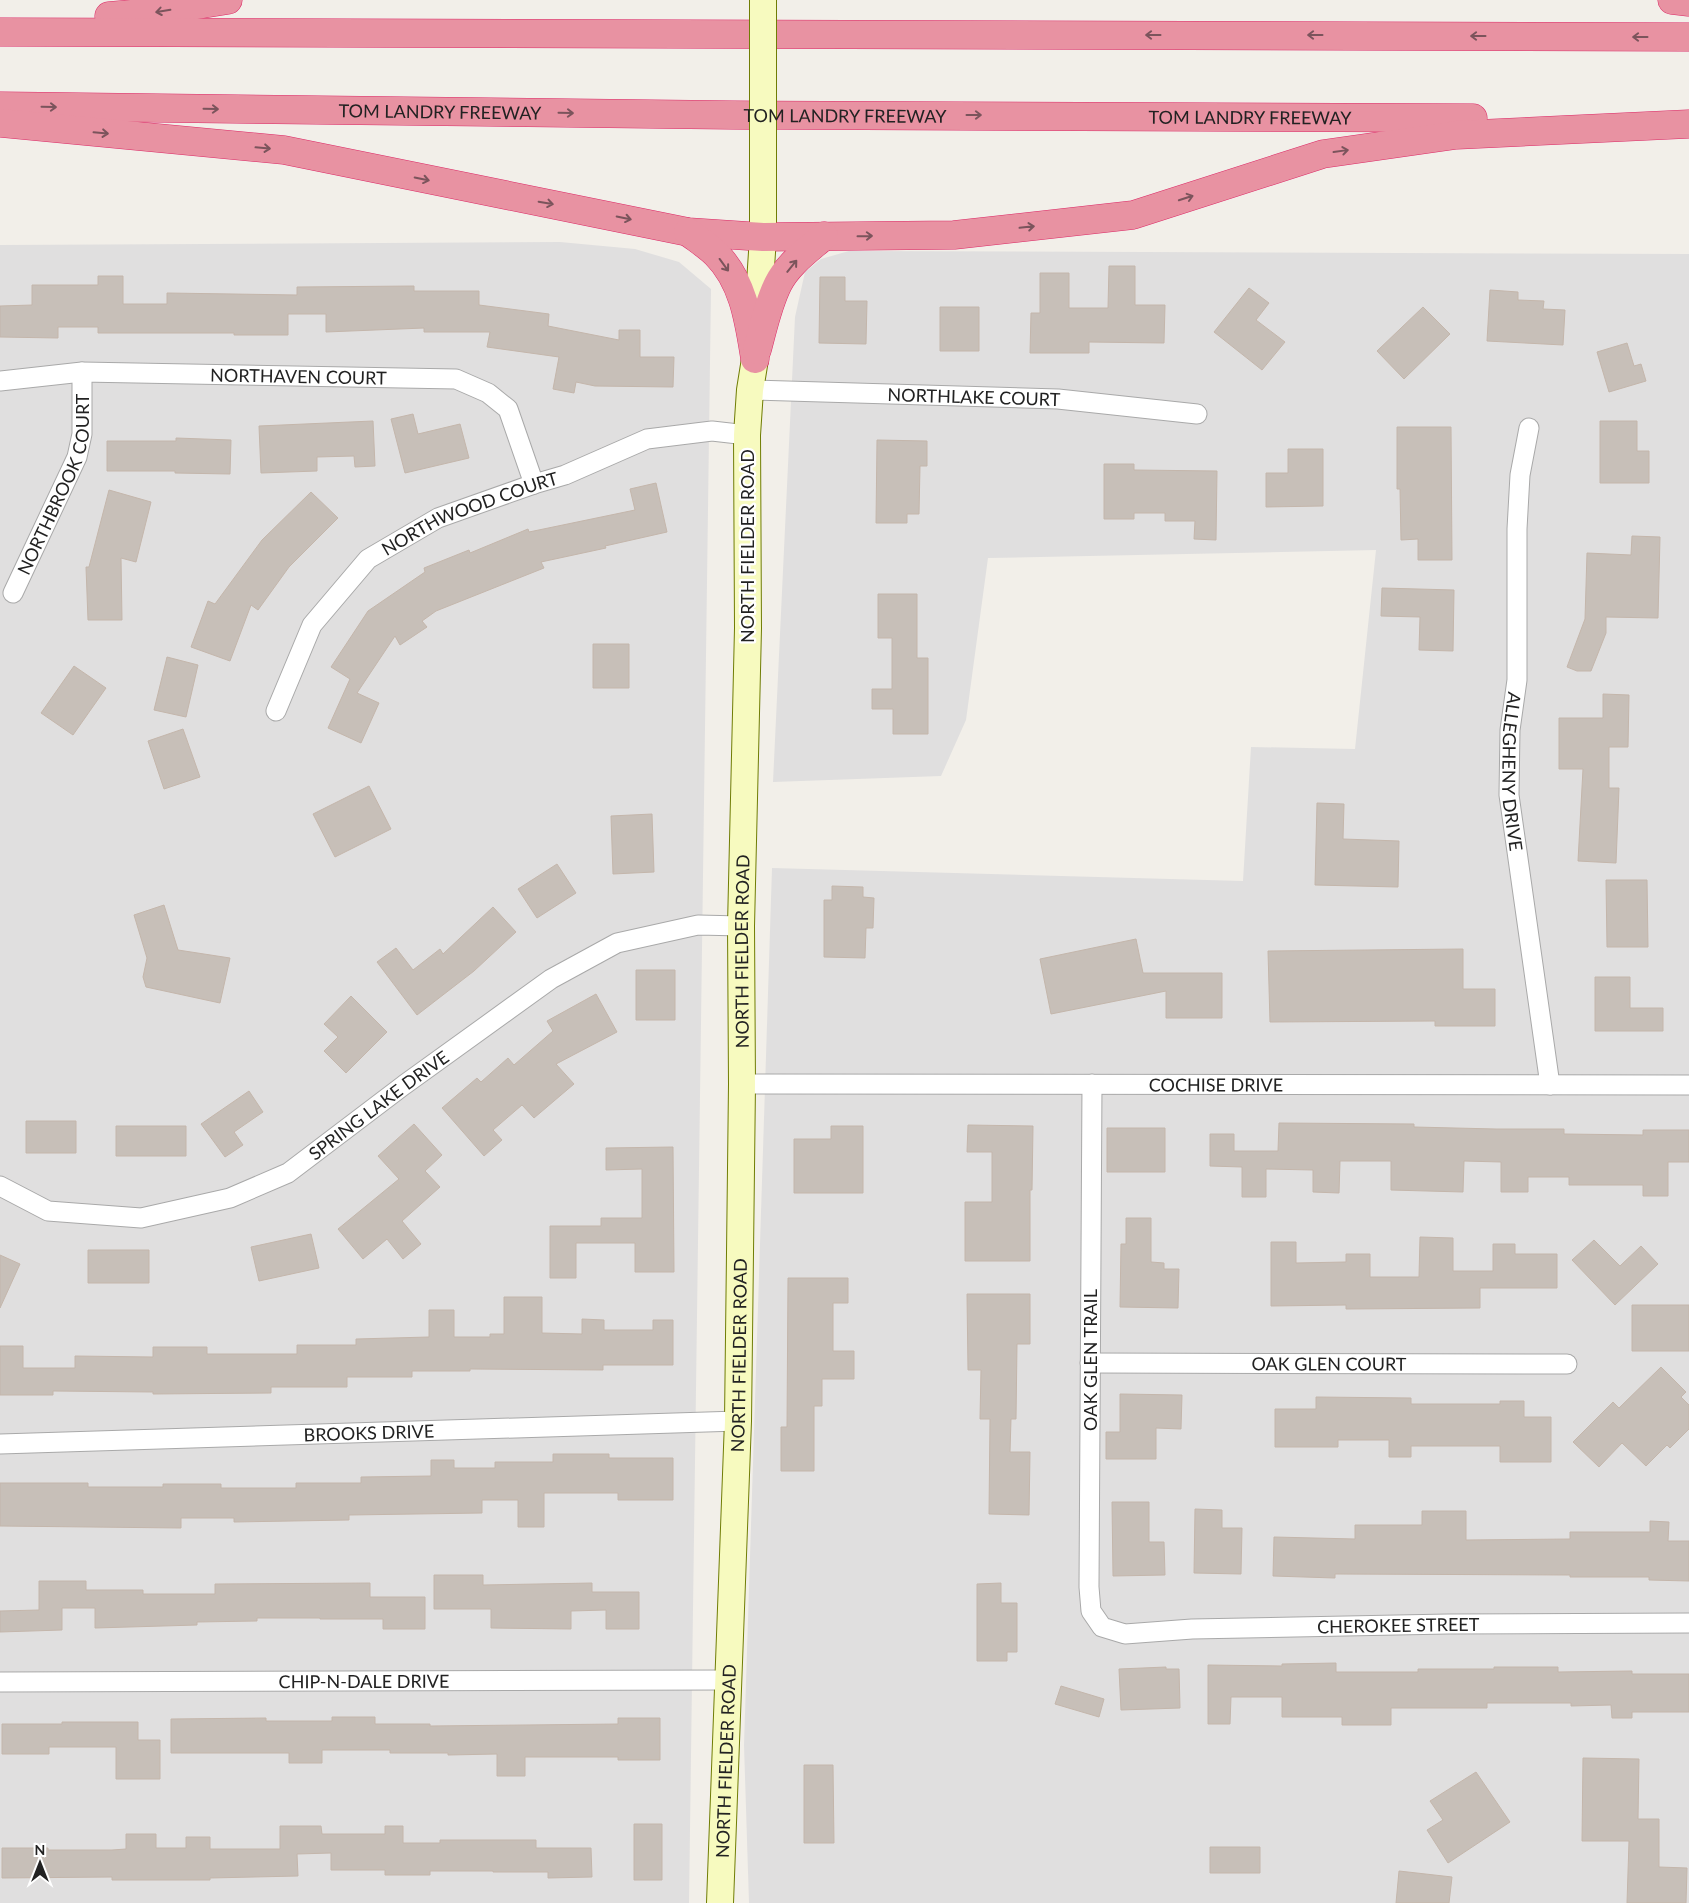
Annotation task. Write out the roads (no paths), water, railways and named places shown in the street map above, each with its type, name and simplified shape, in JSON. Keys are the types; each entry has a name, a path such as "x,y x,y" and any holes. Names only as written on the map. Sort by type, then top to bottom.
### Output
{"highway":[{"path":"0,22 153,12 228,0"},
{"path":"1672,0 1689,2"},
{"path":"0,32 1689,37"},
{"name":"TOM LANDRY FREEWAY","path":"0,106 721,115 1689,119"},
{"path":"0,123 284,150 688,232 763,237 954,234 1133,215 1322,154 1456,135 1689,124"},
{"path":"688,232 716,254 733,277 748,311 755,359"},
{"path":"755,359 764,323 778,283 797,259 824,236"}],"main road":[{"name":"NORTH FIELDER ROAD","path":"720,1903 738,1421 742,1084 741,926 748,628 747,435 750,390 755,359 763,237 763,0"}],"street":[{"name":"NORTHAVEN COURT","path":"0,381 82,372 456,379 488,393 508,409 534,484"},
{"name":"NORTHBROOK COURT","path":"13,593 78,457 82,434 82,372"},
{"name":"NORTHLAKE COURT","path":"750,390 1058,400 1197,414"},
{"name":"ALLEGHENY DRIVE","path":"1529,428 1520,484 1517,529 1517,680 1510,730 1509,795 1550,1085"},
{"name":"NORTHWOOD COURT","path":"276,711 312,625 368,560 438,518 565,475 647,439 712,432 747,435"},
{"name":"SPRING LAKE DRIVE","path":"0,1186 48,1211 141,1218 230,1198 288,1173 404,1085 551,979 617,943 698,925 741,926"},
{"name":"COCHISE DRIVE","path":"742,1084 1689,1085"},
{"name":"OAK GLEN TRAIL","path":"1092,1084 1089,1587 1092,1611 1107,1630"},
{"name":"OAK GLEN COURT","path":"1090,1363 1567,1364"},
{"name":"BROOKS DRIVE","path":"0,1444 738,1421"},
{"name":"CHEROKEE STREET","path":"1107,1630 1125,1634 1192,1629 1448,1624 1689,1623"},
{"name":"CHIP-N-DALE DRIVE","path":"0,1682 728,1680"}]}
